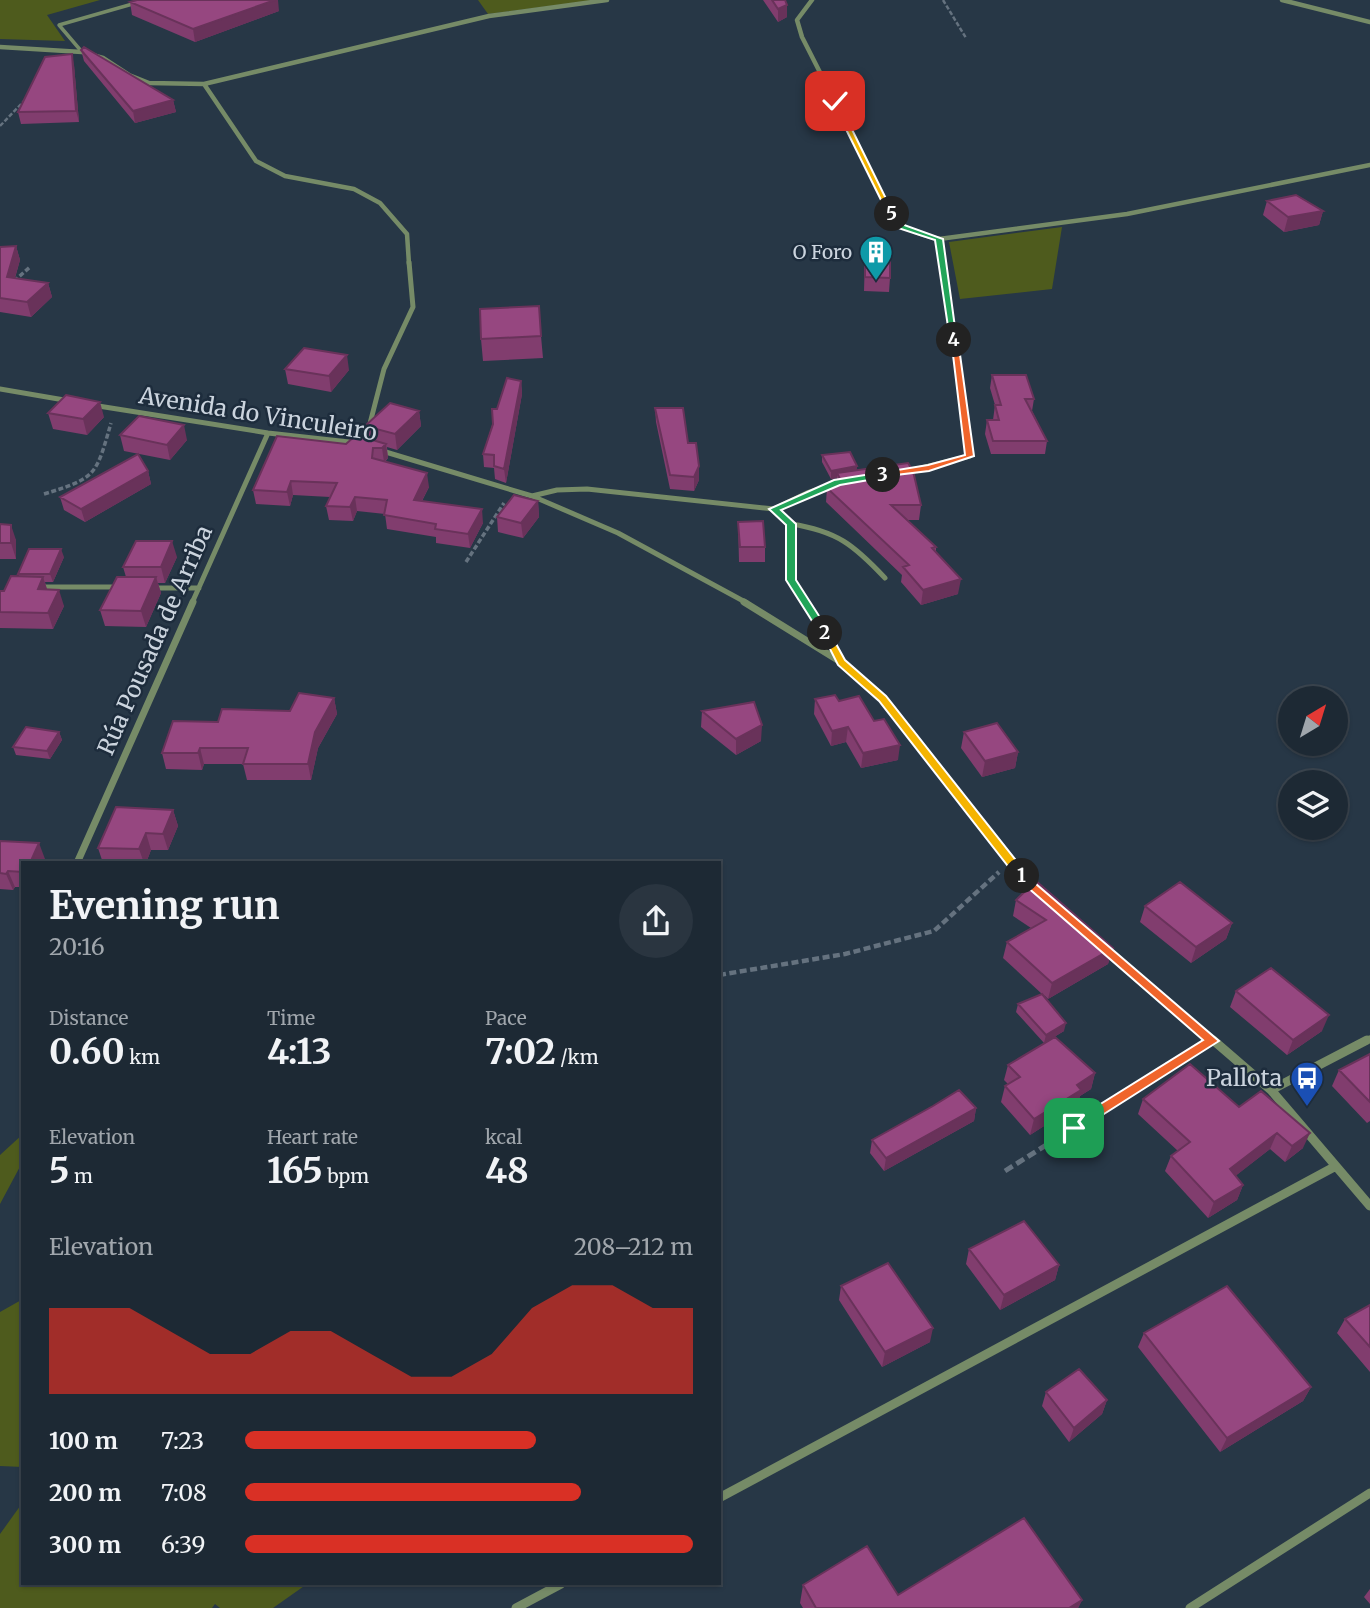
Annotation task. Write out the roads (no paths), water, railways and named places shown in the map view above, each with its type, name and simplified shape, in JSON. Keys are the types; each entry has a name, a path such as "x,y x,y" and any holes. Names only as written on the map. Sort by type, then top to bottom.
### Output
{"street":[{"path":"0,47 82,52 103,58 128,75 149,83 204,83 489,16 607,0"},
{"path":"812,0 797,20 802,37 894,218 901,226 939,239 1127,214 1370,165"},
{"path":"1282,0 1370,22"},
{"path":"204,83 256,160 285,176 354,189 380,203 407,234 413,307 384,369 366,435 356,443"},
{"path":"894,473 970,456 939,239"},
{"path":"0,389 77,402"},
{"name":"Avenida do Vinculeiro","path":"90,405 268,433 356,443 533,496 618,533 750,605 841,662"},
{"name":"Rúa Pousada de Arriba","path":"78,861 268,433"},
{"path":"533,496 556,490 587,489 774,509 807,493 848,480"},
{"path":"774,509 791,524 833,531 850,542 885,579"},
{"path":"791,524 791,580 834,646 841,662 883,698 1027,883 1048,900"},
{"path":"33,587 130,587"},
{"path":"144,588 199,588"},
{"path":"1099,944 1271,1090 1370,1206"},
{"path":"1271,1090 1370,1039"},
{"path":"721,1497 1336,1166"},
{"path":"1190,1608 1370,1493"},
{"path":"516,1608 559,1585"}],"lane":[{"path":"82,52 59,25 119,6 143,2"}],"place":[{"name":"O Foro","path":"876,282"},
{"name":"Pallota","path":"1307,1108"}]}
